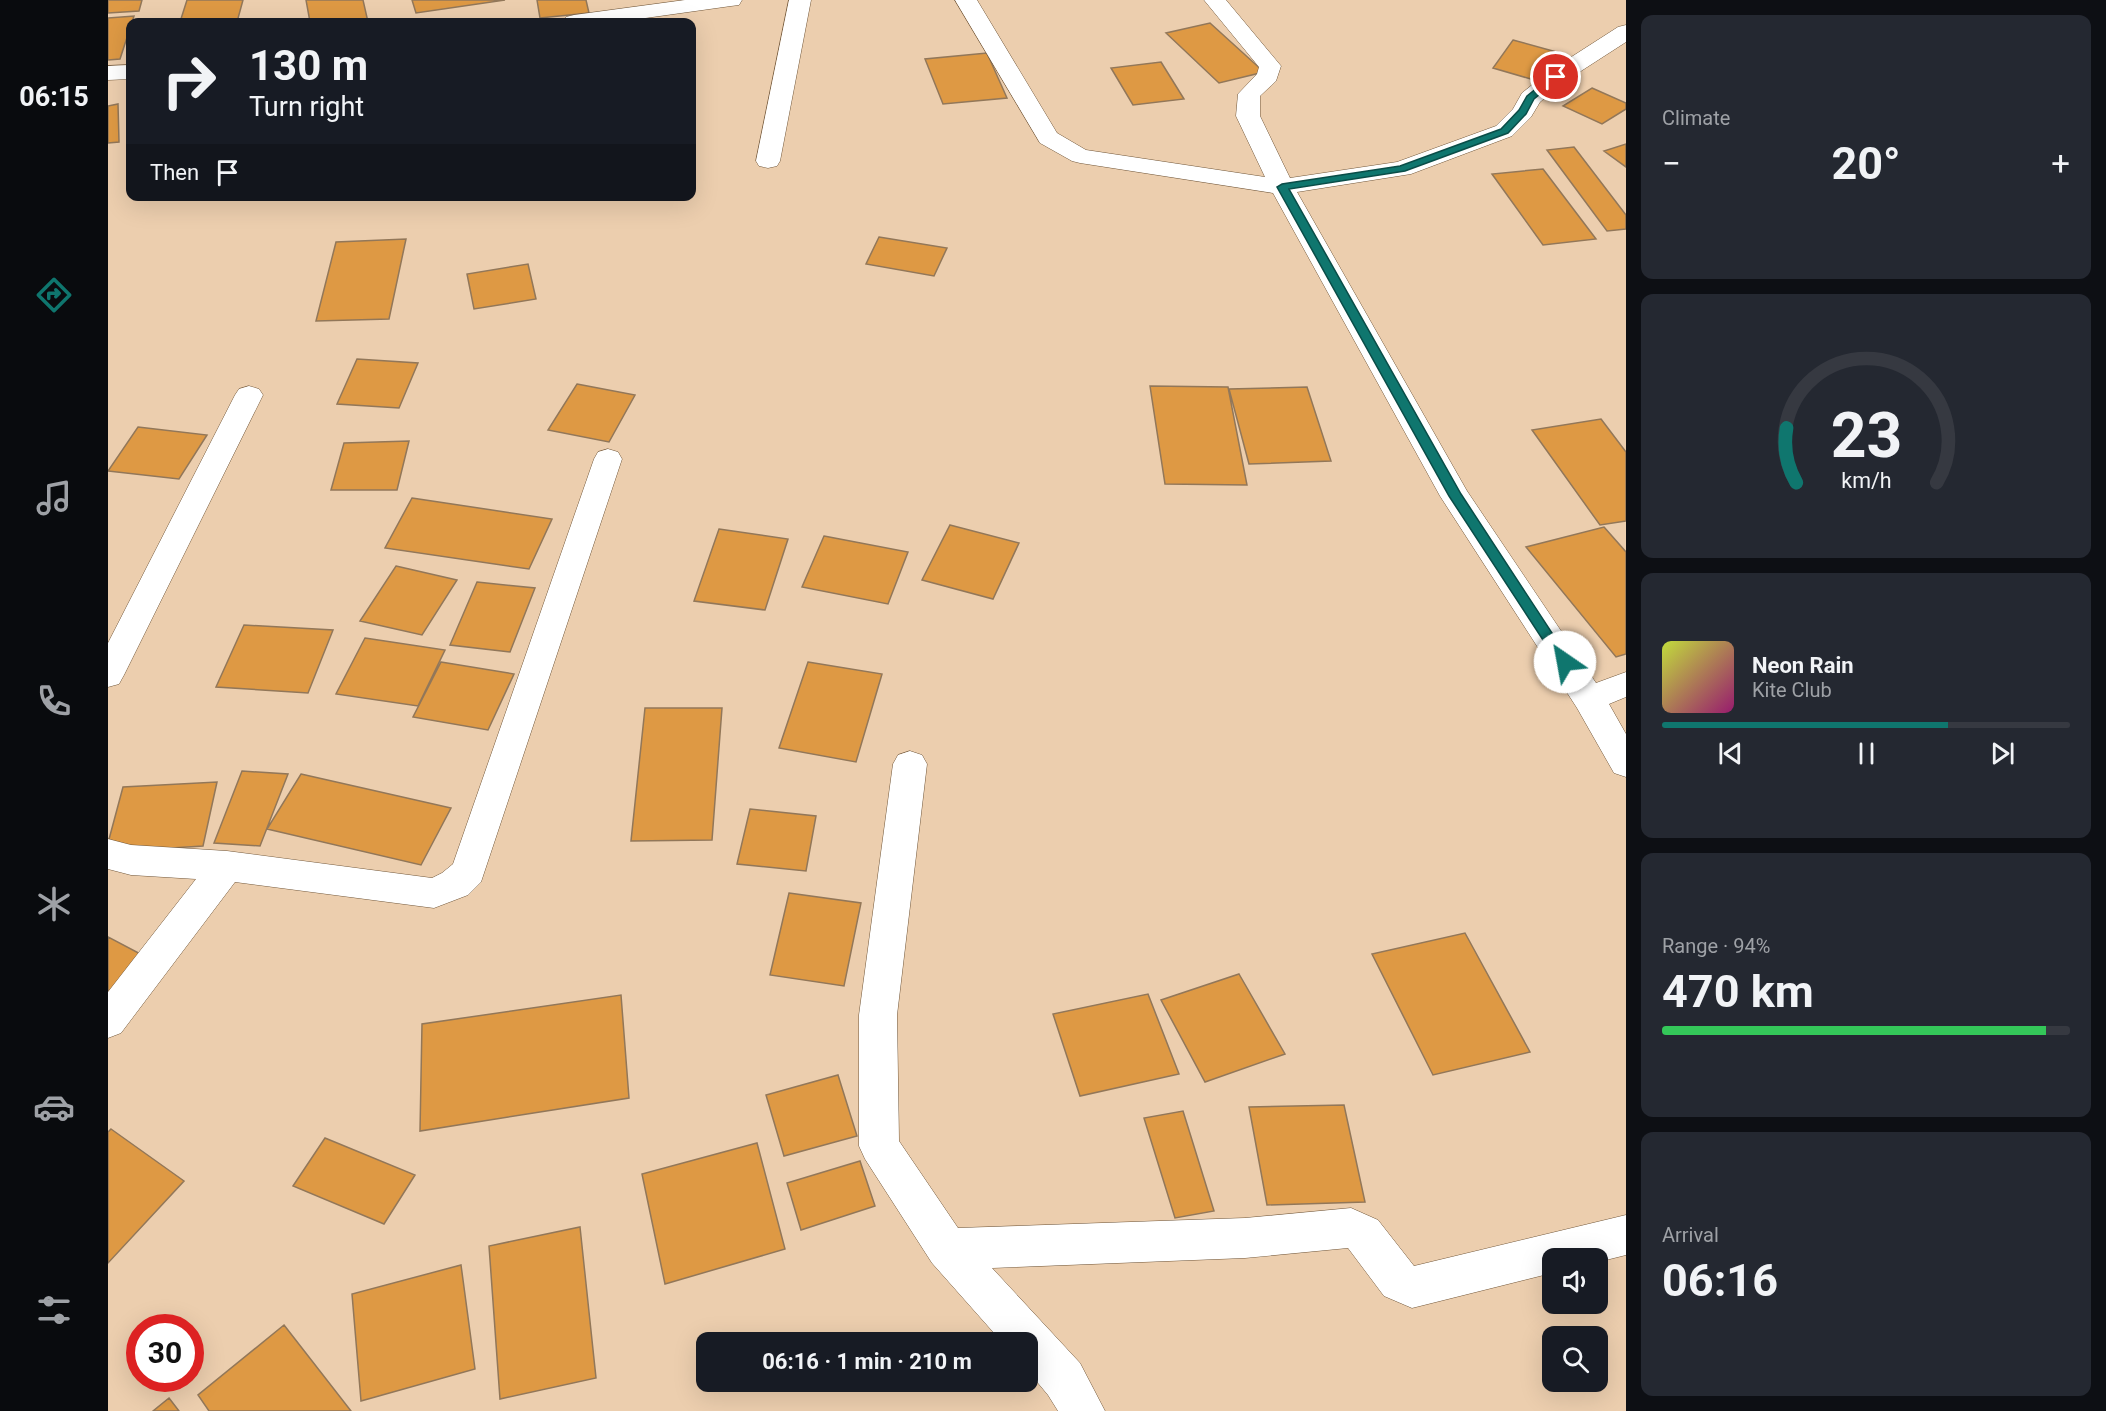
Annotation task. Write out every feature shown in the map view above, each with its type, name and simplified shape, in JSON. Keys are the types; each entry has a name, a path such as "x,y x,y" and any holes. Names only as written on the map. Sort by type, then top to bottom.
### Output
{"street":[{"path":"588,18 628,6 730,0"},
{"path":"768,161 800,0"},
{"path":"966,0 1048,138 1080,156 1282,187 1402,169 1504,131 1523,112 1530,98 1556,77 1626,32"},
{"path":"1215,0 1270,66 1268,76 1249,94 1248,116 1282,187 1455,496 1589,699 1626,764"},
{"path":"108,73 126,72"},
{"path":"108,675 249,395"},
{"path":"108,854 131,860 227,866 434,893 455,884 468,872 608,459"},
{"path":"1589,699 1626,684"},
{"path":"910,764 878,1015 879,1146 946,1250 1064,1379 1083,1411"},
{"path":"108,1021 227,866"},
{"path":"946,1250 1245,1238 1351,1228 1363,1234 1398,1281 1412,1287 1626,1234"}],"building":[{"path":"108,0 142,0 139,11 108,13"},
{"path":"187,0 243,0 238,18 181,18"},
{"path":"306,0 363,0 367,18 309,18"},
{"path":"412,0 505,0 416,13"},
{"path":"537,0 586,0 589,13 540,18"},
{"path":"134,16 126,18 126,41 120,59 108,60 108,18"},
{"path":"1210,23 1264,72 1219,83 1166,33"},
{"path":"1513,40 1560,53 1541,82 1493,68"},
{"path":"987,53 1007,98 943,104 925,59"},
{"path":"1161,62 1184,99 1133,105 1111,68"},
{"path":"1592,88 1626,103 1626,109 1602,124 1563,106"},
{"path":"118,104 119,142 108,143 108,106"},
{"path":"1626,144 1626,167 1604,151"},
{"path":"1574,147 1626,215 1626,229 1607,231 1547,150"},
{"path":"1543,169 1596,239 1543,245 1492,174"},
{"path":"879,237 947,248 934,276 866,264"},
{"path":"406,239 389,319 316,321 336,242"},
{"path":"528,264 536,299 474,309 467,274"},
{"path":"357,359 418,363 399,408 337,404"},
{"path":"577,384 635,395 609,442 548,430"},
{"path":"1150,386 1228,387 1247,485 1165,484"},
{"path":"1307,387 1331,461 1249,464 1229,389"},
{"path":"1601,419 1626,452 1626,521 1600,525 1532,430"},
{"path":"138,427 207,435 179,479 108,471"},
{"path":"409,441 397,490 331,490 344,443"},
{"path":"412,498 552,519 529,569 385,548"},
{"path":"950,525 1019,543 993,599 922,580"},
{"path":"1604,527 1626,552 1626,654 1616,657 1526,547"},
{"path":"719,529 788,539 765,610 694,601"},
{"path":"824,536 908,552 888,604 802,587"},
{"path":"396,566 457,580 422,635 360,621"},
{"path":"477,582 535,588 510,652 450,645"},
{"path":"244,625 333,630 308,693 216,687"},
{"path":"365,638 445,650 418,706 336,694"},
{"path":"441,662 514,674 488,730 413,717"},
{"path":"808,662 882,674 856,762 779,748"},
{"path":"645,708 722,708 712,840 631,841"},
{"path":"242,771 288,774 260,846 214,843"},
{"path":"301,774 451,808 421,865 267,829"},
{"path":"217,782 203,846 108,852 108,843 123,787"},
{"path":"750,809 816,816 806,871 737,864"},
{"path":"789,893 861,903 844,986 770,975"},
{"path":"1465,933 1530,1052 1433,1075 1372,954"},
{"path":"108,937 148,958 108,1001"},
{"path":"1239,974 1285,1054 1205,1082 1161,1000"},
{"path":"1148,994 1179,1074 1080,1096 1053,1014"},
{"path":"621,995 629,1098 420,1131 422,1024"},
{"path":"838,1075 857,1136 784,1156 766,1095"},
{"path":"1344,1105 1365,1202 1267,1205 1249,1107"},
{"path":"1183,1111 1214,1211 1175,1218 1144,1118"},
{"path":"111,1129 184,1181 108,1263 108,1132"},
{"path":"325,1138 415,1175 384,1224 293,1186"},
{"path":"757,1143 785,1249 665,1284 642,1174"},
{"path":"860,1161 875,1206 801,1230 787,1183"},
{"path":"580,1227 596,1378 500,1399 489,1246"},
{"path":"461,1265 475,1369 361,1401 352,1294"},
{"path":"284,1325 351,1411 209,1411 198,1395"},
{"path":"169,1398 179,1411 153,1411"}],"route":[{"path":"1556,77 1530,98 1523,112 1504,131 1402,169 1282,187 1455,496 1565,662"}]}
